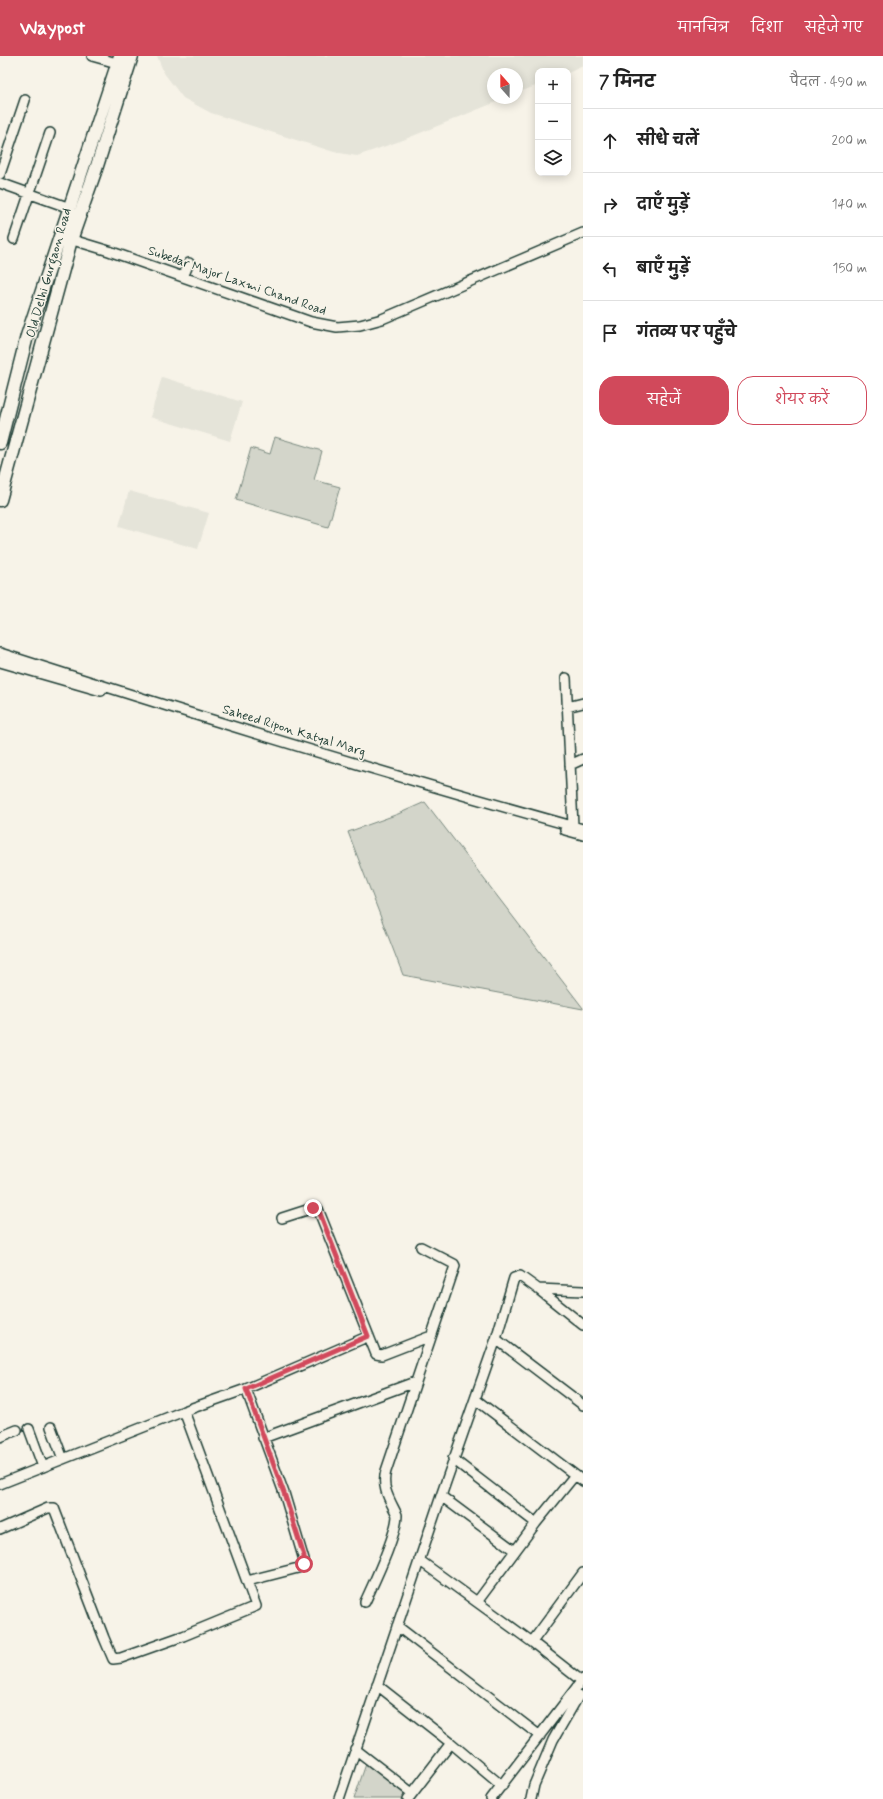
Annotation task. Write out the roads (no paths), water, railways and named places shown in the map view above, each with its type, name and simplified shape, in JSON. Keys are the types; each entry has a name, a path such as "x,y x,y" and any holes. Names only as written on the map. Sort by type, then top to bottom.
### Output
{"main road":[{"name":"Old Delhi Gurgaon Road","path":"0,500 66,238 70,208 125,60"},
{"name":"Old Delhi Gurgaon Road","path":"0,443 27,336 66,238 96,169 125,60"}],"street":[{"path":"92,56 125,60"},
{"path":"0,174 25,100"},
{"path":"14,238 50,133"},
{"path":"0,183 70,208"},
{"name":"Subedar Major Laxmi Chand Road","path":"66,238 109,251 311,322 336,327 360,325 382,319 583,233"},
{"path":"182,277 189,263"},
{"name":"Saheed Ripon Katyal Marg","path":"0,653 177,710 583,835"},
{"name":"Saheed Ripon Katyal Marg","path":"0,662 412,783 583,828"},
{"path":"566,678 573,826"},
{"path":"567,707 583,703"},
{"path":"570,765 583,759"},
{"path":"282,1218 313,1208 318,1209 368,1336 374,1350 378,1355 432,1336"},
{"path":"365,1602 389,1545 397,1520 397,1516 384,1488 383,1480 415,1382 456,1266 421,1247"},
{"path":"339,1799 453,1459 496,1339 514,1278 520,1276 583,1325"},
{"path":"538,1289 583,1291"},
{"path":"0,1484 184,1411 246,1389 368,1336"},
{"path":"496,1339 583,1405"},
{"path":"263,1438 415,1382"},
{"path":"246,1389 284,1493 304,1560 304,1564 298,1568 247,1581"},
{"path":"475,1398 583,1481"},
{"path":"0,1529 48,1508 54,1508 104,1638 112,1657 116,1659 183,1636 256,1606 184,1411"},
{"path":"50,1427 63,1459"},
{"path":"29,1429 43,1467"},
{"path":"0,1437 18,1430"},
{"path":"453,1459 536,1523"},
{"path":"477,1602 536,1523 575,1475"},
{"path":"441,1496 515,1551"},
{"path":"419,1560 532,1642 582,1681 502,1786 490,1799"},
{"path":"532,1642 583,1573"},
{"path":"397,1626 540,1736"},
{"path":"377,1685 451,1743 502,1786"},
{"path":"531,1799 534,1785 554,1740 579,1695 574,1691"},
{"path":"355,1749 410,1796 451,1743"}]}
